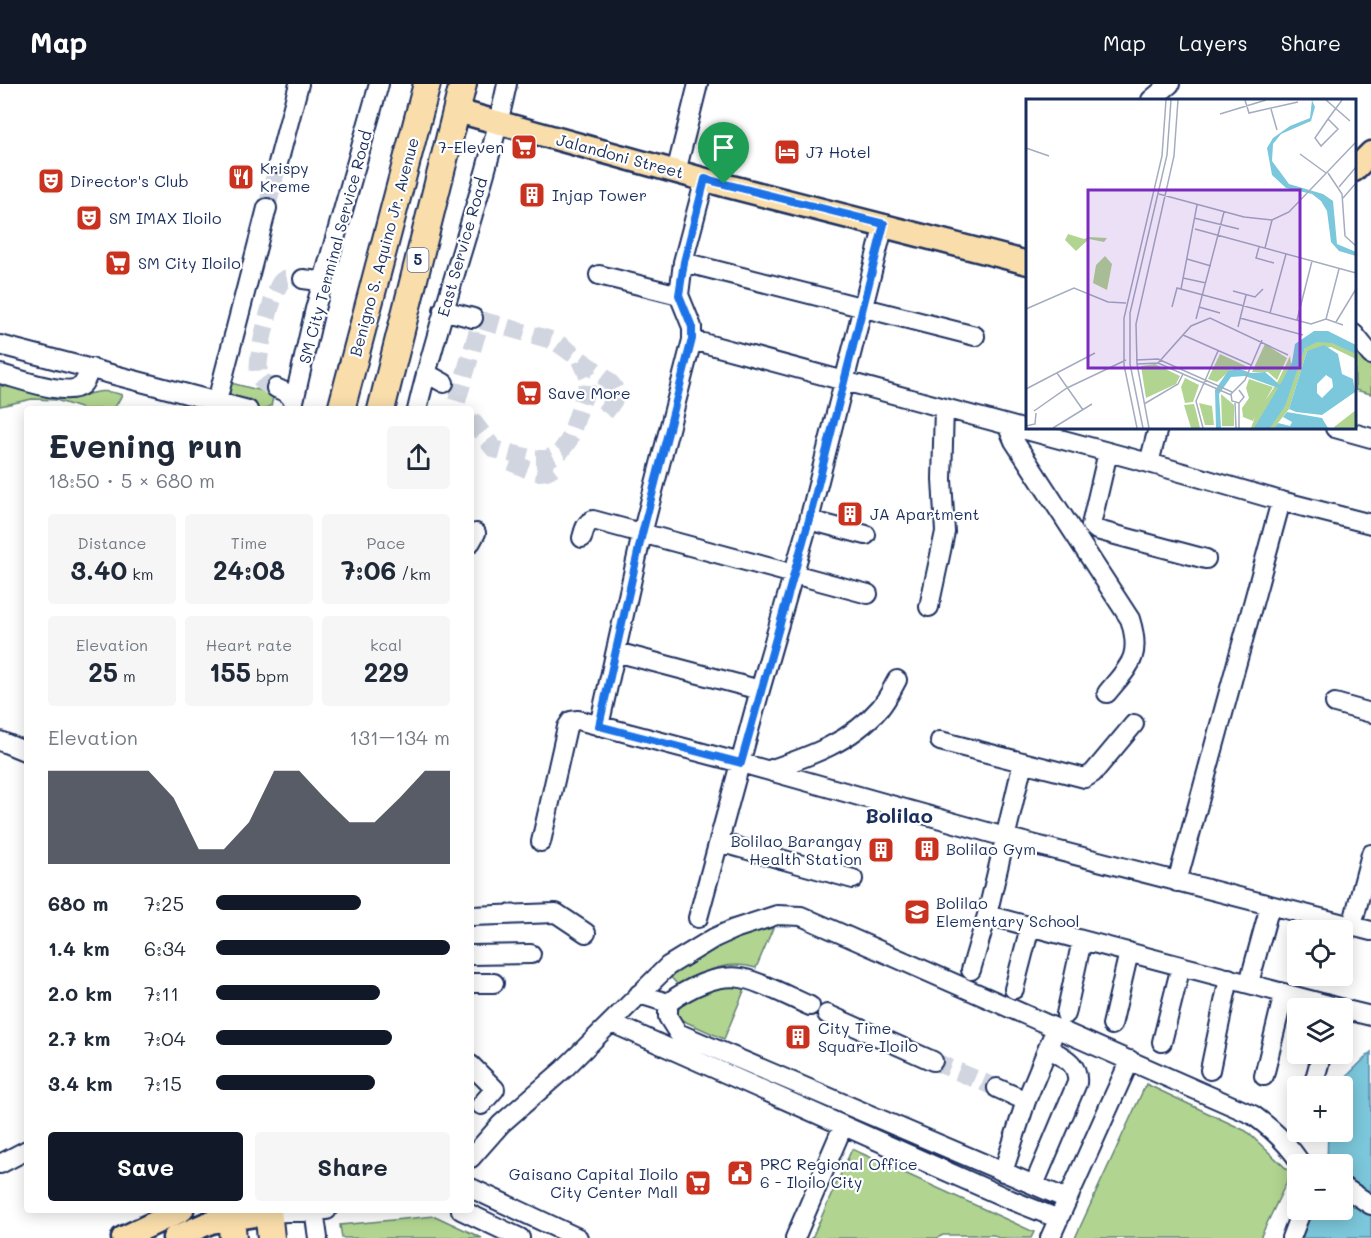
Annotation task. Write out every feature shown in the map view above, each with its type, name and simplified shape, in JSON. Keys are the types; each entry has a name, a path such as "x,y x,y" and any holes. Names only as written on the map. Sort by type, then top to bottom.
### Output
{"highway":[{"name":"Benigno S. Aquino Jr. Avenue","path":"342,406 427,84"},
{"name":"5","path":"382,406 463,84"}],"main road":[{"name":"Jalandoni Street","path":"457,111 676,172 1026,262"},
{"path":"1356,168 1371,153"},
{"path":"123,1238 176,1213"},
{"path":"174,1238 211,1222 269,1221"}],"street":[{"path":"278,163 299,84"},
{"name":"SM City Terminal Service Road","path":"293,405 324,276 379,84"},
{"name":"East Service Road","path":"418,406 443,310 499,123 507,84"},
{"path":"676,172 698,84"},
{"path":"1151,99 1170,84"},
{"path":"599,726 642,534 692,339 692,327 679,295 684,262 705,179"},
{"path":"217,401 267,207"},
{"path":"699,918 760,690 809,520 884,224"},
{"path":"684,262 975,336"},
{"path":"599,275 679,295"},
{"path":"303,279 319,280 324,276"},
{"path":"443,310 473,318"},
{"path":"1356,336 1371,355"},
{"path":"692,339 1371,524"},
{"path":"0,345 234,406"},
{"path":"0,374 63,390 75,389 83,385 91,368"},
{"path":"426,373 444,383"},
{"path":"276,388 287,393 293,405"},
{"path":"929,607 945,532 942,479 944,408"},
{"path":"1006,425 1130,619 1135,635 1132,663 1107,693"},
{"path":"1149,463 1158,429"},
{"path":"1339,429 1371,438"},
{"path":"1108,452 1091,525 1097,530 1206,559"},
{"path":"1177,882 1281,501"},
{"path":"582,538 586,525 593,520 868,594"},
{"path":"809,520 866,535"},
{"path":"615,652 760,690"},
{"path":"769,770 837,744 857,730 881,707 897,680"},
{"path":"1335,703 1371,713"},
{"path":"541,842 567,727 572,721 578,720 769,770 1005,837 1327,920"},
{"path":"940,741 1085,778 1094,773 1134,724"},
{"path":"0,741 24,751"},
{"path":"971,969 987,915 1023,762"},
{"path":"719,842 853,879"},
{"path":"1353,922 1371,854"},
{"path":"1249,983 1269,906"},
{"path":"474,916 556,913 586,933"},
{"path":"474,1155 501,1124 564,1069 669,966 714,938 777,915 794,915 812,920 1061,1020 1130,1060 1253,1115 1271,1128 1295,1154"},
{"path":"987,915 1302,998"},
{"path":"1353,926 1371,931"},
{"path":"1014,989 1030,927"},
{"path":"1003,1172 1026,1101 1061,1020 1082,940"},
{"path":"1112,1025 1129,952"},
{"path":"474,955 531,954"},
{"path":"1162,1042 1181,966"},
{"path":"668,1003 682,993 723,977 743,978 810,1006"},
{"path":"1210,1071 1229,978"},
{"path":"474,983 494,983"},
{"path":"1264,1076 1284,993"},
{"path":"639,994 668,1003"},
{"path":"668,1003 668,1017 678,1033 1067,1199"},
{"path":"1353,1012 1371,1016"},
{"path":"827,1014 933,1060"},
{"path":"612,1023 1059,1219"},
{"path":"1034,1185 1077,1083 1078,1074 1075,1065 1048,1047"},
{"path":"1050,1238 1130,1060"},
{"path":"474,1068 495,1089 476,1108"},
{"path":"997,1088 1026,1101"},
{"path":"476,1108 493,1107 501,1124"},
{"path":"795,1238 843,1126"},
{"path":"0,1164 24,1152"},
{"path":"474,1189 578,1238"},
{"path":"1353,1193 1371,1205"},
{"path":"269,1221 308,1213"},
{"path":"318,1213 318,1238"},
{"path":"467,1213 520,1238"},
{"path":"1291,1238 1298,1220"}],"green space":[{"path":"1356,350 1371,365 1371,394 1356,390"},
{"path":"231,383 274,394 271,406 249,406 232,401 228,394"},
{"path":"0,386 15,387 61,398 97,392 113,392 122,395 116,406 74,406 56,400 32,399 0,406"},
{"path":"773,928 756,968 725,966 678,985 668,974 731,941"},
{"path":"731,984 746,986 724,1039 675,1017 679,1009 690,998"},
{"path":"1146,1084 1246,1131 1287,1169 1287,1181 1260,1238 1075,1238"},
{"path":"852,1149 1034,1232 1031,1238 943,1235 937,1238 812,1238"},
{"path":"435,1216 482,1238 342,1238 340,1225"}],"water":[{"path":"1371,1052 1371,1238 1299,1238 1306,1220 1353,1220 1353,1154 1327,1154 1328,1142 1353,1142 1353,1076 1347,1076"}],"tunnel":[{"path":"267,208 278,163"},
{"path":"276,388 263,382 260,378 259,360 264,330 281,282 288,278 303,279"},
{"path":"473,318 555,341 581,360 588,376 587,387 569,440 561,451 548,459 534,459 494,449 474,423"},
{"path":"457,401 481,320"},
{"path":"581,360 608,380 615,390 614,400 603,415"},
{"path":"511,462 540,472 556,465"},
{"path":"933,1061 997,1088"}],"place":[{"name":"7-Eleven","path":"524,147"},
{"name":"J7 Hotel","path":"787,152"},
{"name":"Krispy Kreme","path":"241,177"},
{"name":"Director's Club","path":"51,181"},
{"name":"Injap Tower","path":"532,195"},
{"name":"SM IMAX Iloilo","path":"89,218"},
{"name":"SM City Iloilo","path":"118,263"},
{"name":"Save More","path":"529,393"},
{"name":"JA Apartment","path":"850,514"},
{"name":"Bolilao Gym","path":"927,849"},
{"name":"Bolilao Barangay Health Station","path":"881,850"},
{"name":"Bolilao Elementary School","path":"917,912"},
{"name":"City Time Square Iloilo","path":"798,1037"},
{"name":"PRC Regional Office 6 - Iloilo City","path":"740,1173"},
{"name":"Gaisano Capital Iloilo City Center Mall","path":"698,1183"}],"district":[{"name":"Bolilao","path":"899,816"}],"route":[{"path":"705,179 724,184 884,224 809,520 741,763 599,726 642,534 692,339 692,327 679,295 684,262 705,179"}]}
